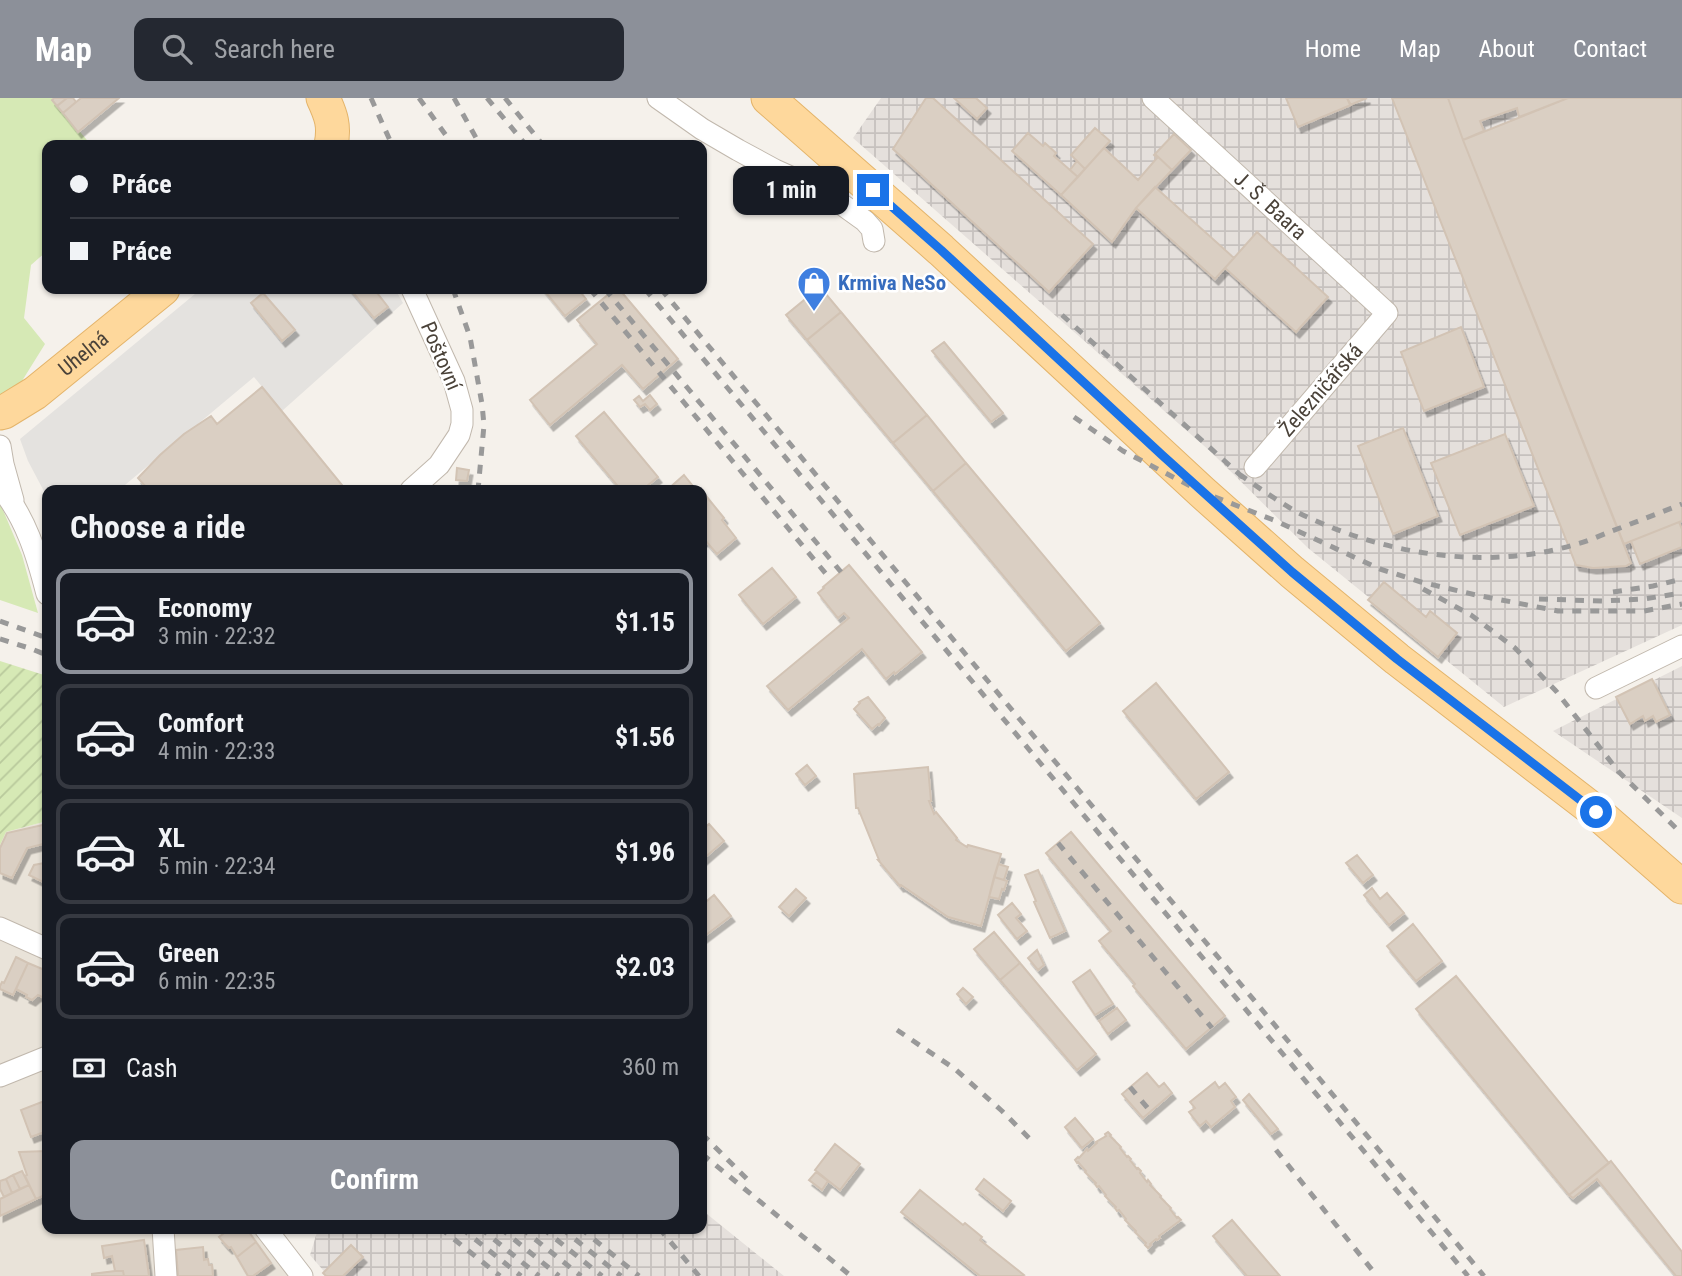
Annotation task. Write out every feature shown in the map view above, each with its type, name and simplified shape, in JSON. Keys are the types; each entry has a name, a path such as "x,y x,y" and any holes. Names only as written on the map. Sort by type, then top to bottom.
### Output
{"main road":[{"path":"323,98 333,125 332,140"},
{"path":"768,99 941,250 1292,572 1397,659 1596,812 1682,887"},
{"name":"Uhelná","path":"1,421 157,294"}],"street":[{"path":"658,98 738,150 826,193 865,221 872,229 874,241"},
{"name":"J. Š. Baara","path":"1153,98 1387,313"},
{"name":"Poštovní","path":"414,294 454,381 462,410 459,435 439,465 417,485"},
{"name":"Železničářská","path":"1255,467 1387,313"},
{"path":"0,446 7,495 31,541 42,577"},
{"path":"1596,688 1682,646"},
{"path":"0,928 42,947"},
{"path":"0,1076 42,1060"},
{"path":"163,1234 166,1276"},
{"path":"270,1234 302,1276"}],"shaded area":[{"path":"881,98 1682,98 1682,625 1504,707 1308,548 1211,452 853,138"},
{"path":"195,294 398,294 403,303 282,411 254,377 125,485 42,485 42,488 20,439"},
{"path":"1682,666 1682,818 1553,731"},
{"path":"42,822 42,1234 264,1234 302,1276 0,1276 2,833"},
{"path":"707,1214 784,1276 328,1276 310,1255 316,1234 707,1234"}],"green space":[{"path":"0,98 52,98 87,140 42,140 42,255 31,265 24,318 45,344 12,397 0,401"},
{"path":"0,503 22,555 38,613 0,600"},
{"path":"0,661 42,674 42,822 6,832 0,845"}],"building":[{"path":"67,98 57,106 52,100"},
{"path":"67,98 73,98 76,102 63,113 57,106"},
{"path":"81,98 119,98 78,132 63,113"},
{"path":"926,98 933,98 1093,244 1049,292 893,149"},
{"path":"954,98 976,98 987,108 977,119"},
{"path":"1286,98 1347,98 1351,105 1298,127"},
{"path":"1347,98 1367,98 1350,105"},
{"path":"1392,98 1448,98 1631,563 1626,566 1593,568 1576,565"},
{"path":"1448,98 1568,98 1519,117 1517,108 1480,121 1484,131 1463,140"},
{"path":"1568,98 1682,98 1682,521 1624,544 1463,140"},
{"path":"1095,128 1110,141 1085,169 1071,155"},
{"path":"1028,133 1043,146 1045,143 1056,153 1054,156 1078,177 1061,195 1012,151"},
{"path":"1174,134 1191,150 1172,170 1155,154"},
{"path":"1104,148 1138,180 1157,158 1155,154 1172,170 1136,208 1112,242 1061,195"},
{"path":"1077,161 1085,169 1078,177 1070,170"},
{"path":"1155,187 1234,258 1215,279 1136,208"},
{"path":"1257,232 1328,297 1296,332 1225,268"},
{"path":"820,287 841,312 807,340 786,315"},
{"path":"264,294 295,330 282,341 251,303"},
{"path":"354,294 378,294 388,307 374,318"},
{"path":"547,294 582,294 586,299 565,316"},
{"path":"609,294 623,294 678,359 643,389 622,365 550,425 530,400 597,344 577,320"},
{"path":"841,312 927,415 893,443 807,340"},
{"path":"1461,327 1484,387 1424,411 1401,352"},
{"path":"944,342 1003,413 991,422 932,351"},
{"path":"262,387 342,485 144,485 138,478 184,434 211,416 217,424"},
{"path":"650,395 657,404 650,410 645,404 640,407 634,400 639,396 643,401"},
{"path":"604,412 658,477 648,485 617,485 576,436"},
{"path":"927,415 966,463 933,491 893,443"},
{"path":"1403,428 1438,516 1393,534 1358,446"},
{"path":"1505,434 1534,506 1460,535 1431,463"},
{"path":"966,463 1100,623 1066,651 933,491"},
{"path":"457,468 469,470 467,481 456,480"},
{"path":"684,475 692,485 673,485"},
{"path":"707,497 736,538 717,554 707,542"},
{"path":"1679,522 1682,529 1682,547 1640,564 1631,541"},
{"path":"849,565 922,652 886,679 862,649 788,710 767,686 849,618 844,613 838,618 818,593"},
{"path":"772,568 796,597 763,624 739,595"},
{"path":"1384,582 1426,617 1430,611 1457,633 1438,657 1368,600"},
{"path":"1652,679 1670,715 1656,722 1653,716 1645,721 1643,716 1630,724 1616,697"},
{"path":"1156,683 1229,772 1196,799 1123,711"},
{"path":"868,697 885,718 872,729 854,709"},
{"path":"807,765 816,776 805,785 796,774"},
{"path":"928,767 929,801 934,814 936,812 956,840 967,847 968,845 1001,854 981,926 948,917 900,886 878,860 856,808 854,774"},
{"path":"709,824 724,841 707,856"},
{"path":"42,825 42,844 27,848 12,878 0,873 0,848 7,833"},
{"path":"1071,832 1225,1016 1186,1049 1099,941 1111,931 1046,853"},
{"path":"1357,855 1373,875 1363,883 1346,863"},
{"path":"42,863 42,882 29,875 34,865"},
{"path":"998,864 1008,867 1004,880 994,877"},
{"path":"1038,870 1065,931 1050,938 1025,875"},
{"path":"994,877 1007,881 999,899 989,897"},
{"path":"1372,888 1380,899 1387,893 1404,913 1389,925 1364,895"},
{"path":"796,889 806,898 789,916 779,907"},
{"path":"714,895 731,916 707,934 707,901"},
{"path":"1012,903 1021,914 1016,918 1027,931 1017,939 998,915"},
{"path":"1413,924 1442,961 1416,981 1387,946"},
{"path":"994,932 1020,963 1000,980 974,949"},
{"path":"1037,950 1044,965 1038,970 1028,958"},
{"path":"16,957 28,963 13,995 0,989 0,986"},
{"path":"28,963 42,969 42,997 38,995 32,1000 16,989"},
{"path":"1020,963 1096,1054 1077,1070 1000,980"},
{"path":"1090,970 1113,1004 1095,1015 1073,982"},
{"path":"1456,976 1609,1163 1569,1195 1416,1009"},
{"path":"963,988 973,997 966,1004 957,994"},
{"path":"1117,1008 1126,1020 1108,1034 1099,1021"},
{"path":"1147,1073 1159,1087 1164,1083 1172,1093 1143,1118 1122,1094"},
{"path":"1215,1082 1219,1088 1225,1083 1236,1097 1231,1101 1235,1107 1211,1127 1206,1121 1200,1126 1189,1112 1195,1108 1190,1102"},
{"path":"1249,1094 1278,1129 1271,1134 1243,1100"},
{"path":"42,1102 42,1133 31,1137 21,1110"},
{"path":"1075,1118 1093,1139 1082,1148 1065,1127"},
{"path":"1108,1132 1181,1220 1148,1248 1075,1160"},
{"path":"835,1144 860,1164 840,1190 815,1170"},
{"path":"42,1151 42,1196 36,1199 25,1176 27,1175 19,1152"},
{"path":"1611,1161 1682,1252 1682,1276 1676,1276 1597,1179 1573,1198 1569,1195"},
{"path":"22,1171 29,1185 20,1189 13,1175"},
{"path":"816,1172 828,1181 822,1190 809,1180"},
{"path":"13,1175 20,1189 12,1193 6,1179"},
{"path":"6,1179 12,1193 4,1197 0,1181"},
{"path":"984,1179 1011,1201 1003,1211 976,1189"},
{"path":"29,1185 36,1199 0,1216 0,1199"},
{"path":"920,1190 963,1225 965,1223 982,1237 980,1240 1024,1275 980,1276 901,1212"},
{"path":"1232,1220 1280,1276 1247,1276 1213,1236"},
{"path":"223,1234 250,1234 256,1242 237,1257 231,1247 219,1237"},
{"path":"144,1240 149,1276 124,1276 123,1271 115,1271 112,1256 104,1258 102,1246"},
{"path":"256,1242 271,1263 253,1276 248,1276 237,1257"},
{"path":"351,1245 363,1257 343,1276 326,1276 323,1273"},
{"path":"203,1247 204,1260 208,1259 209,1265 212,1265 213,1276 178,1276 176,1250"},
{"path":"123,1271 124,1276 92,1276 92,1274"}],"railway":[{"path":"371,98 390,140"},
{"path":"419,98 449,140"},
{"path":"454,98 477,140"},
{"path":"487,98 522,140"},
{"path":"505,98 539,140"},
{"path":"455,294 470,337 482,404 484,425 478,485"},
{"path":"594,294 831,580"},
{"path":"609,294 841,572"},
{"path":"649,294 1468,1276"},
{"path":"665,294 1484,1276"},
{"path":"1062,315 1247,481"},
{"path":"1074,417 1123,451 1202,492 1276,521 1380,569 1421,582 1558,611 1644,611 1682,604"},
{"path":"1239,474 1290,508 1329,527 1398,548 1470,557 1506,557 1577,544 1682,504"},
{"path":"1613,592 1682,579"},
{"path":"1423,589 1471,615 1515,648 1556,691 1618,771 1682,834"},
{"path":"1539,599 1602,601 1644,599 1682,593"},
{"path":"0,621 42,636"},
{"path":"0,639 42,653"},
{"path":"1058,843 1212,1028"},
{"path":"897,1030 955,1069 1032,1141"},
{"path":"1130,1087 1151,1112"},
{"path":"707,1139 750,1182"},
{"path":"1276,1150 1377,1276"},
{"path":"707,1158 851,1276"},
{"path":"448,1234 500,1276"},
{"path":"468,1234 521,1276"},
{"path":"487,1234 539,1276"},
{"path":"507,1234 559,1276"},
{"path":"528,1234 581,1276"},
{"path":"550,1234 602,1276"},
{"path":"568,1234 621,1276"},
{"path":"587,1234 639,1276"},
{"path":"664,1234 699,1276"}],"place":[{"name":"Krmiva NeSo","path":"814,313"}],"route":[{"path":"873,190 1292,572 1397,659 1596,812"}]}
